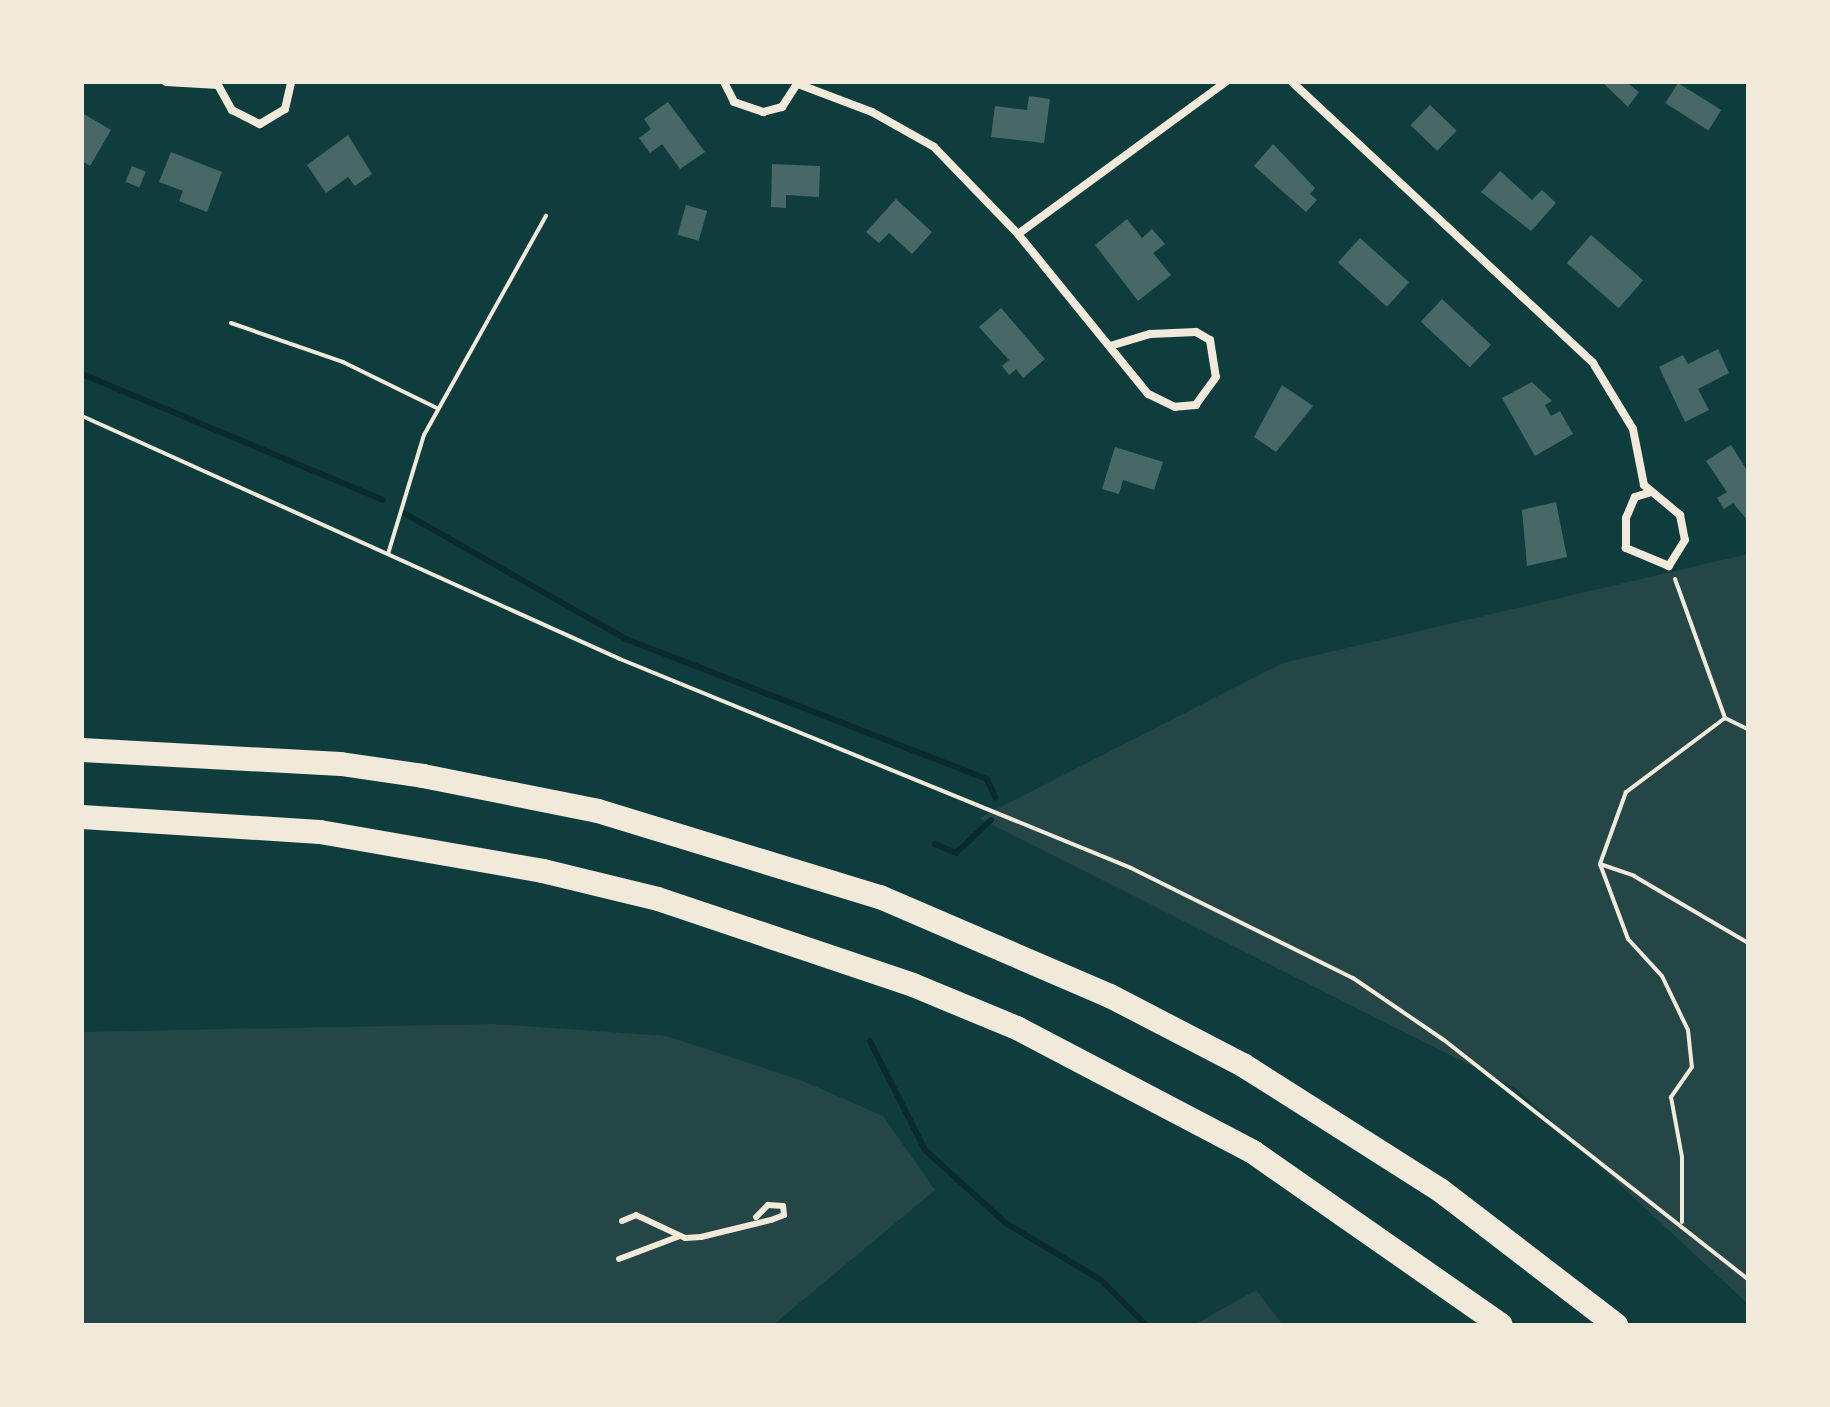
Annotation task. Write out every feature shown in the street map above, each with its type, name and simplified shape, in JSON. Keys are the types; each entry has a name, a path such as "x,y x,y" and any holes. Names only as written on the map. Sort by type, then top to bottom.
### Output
{"highway":[{"path":"82,750 341,764 423,776 598,811 880,897 1110,996 1243,1065 1440,1190 1616,1325"},
{"path":"82,817 320,832 543,871 658,899 913,985 1017,1028 1253,1152 1501,1325"}],"street":[{"path":"166,82 220,84 232,110 260,124 285,109 291,82"},
{"path":"724,82 734,102 763,112 782,107 798,83 934,147 1018,234 1139,386 1175,407 1196,405 1216,377 1210,340 1196,332 1110,346"},
{"path":"1018,234 1226,82"},
{"path":"1292,82 1593,363 1633,429 1648,493 1680,515 1685,540 1669,566 1626,548 1626,518 1635,497 1648,493"}],"lane":[{"path":"619,1259 680,1236 771,1220 784,1215 783,1206 768,1205 756,1217"},
{"path":"622,1221 636,1215 680,1236"}],"path":[{"path":"388,554 401,491 437,408 519,275 546,216"},
{"path":"231,323 343,362 437,408"},
{"path":"82,416 620,659 1061,837 1353,978 1682,1224 1748,1279"},
{"path":"1669,566 1698,629 1725,718 1748,729"},
{"path":"1682,1224 1682,1157 1671,1097 1692,1067 1688,1030 1662,976 1628,939 1600,864 1626,792 1725,718"},
{"path":"1600,864 1634,876 1748,943"}],"shaded area":[{"path":"1748,554 1748,1304 1517,1089 979,818 1283,663"},
{"path":"492,1024 667,1036 803,1081 883,1116 935,1190 773,1325 82,1325 82,1032"},
{"path":"1256,1290 1283,1325 1194,1325"}],"building":[{"path":"1602,82 1626,82 1639,92 1628,107"},
{"path":"1678,83 1721,110 1709,130 1665,103"},
{"path":"1029,96 1050,99 1044,143 991,137 995,106 1027,110"},
{"path":"668,102 705,152 680,169 662,144 650,153 639,138 651,129 644,119"},
{"path":"1430,105 1457,131 1437,151 1411,125"},
{"path":"82,113 111,130 90,166 82,161"},
{"path":"348,135 372,174 355,186 348,177 326,193 307,165"},
{"path":"1273,144 1315,188 1310,194 1317,200 1306,212 1254,166"},
{"path":"171,152 222,172 207,212 179,201 183,191 159,182"},
{"path":"772,164 820,166 819,197 786,195 786,208 771,207"},
{"path":"132,166 146,172 139,188 125,182"},
{"path":"1500,171 1532,200 1542,190 1556,203 1531,231 1481,192"},
{"path":"896,199 932,232 912,254 889,233 879,243 866,232"},
{"path":"686,205 707,211 699,241 677,235"},
{"path":"1127,219 1142,238 1152,229 1165,244 1153,253 1171,275 1138,301 1095,245"},
{"path":"1591,235 1643,280 1619,308 1567,263"},
{"path":"1360,238 1409,282 1387,307 1338,263"},
{"path":"1442,299 1491,345 1470,367 1421,322"},
{"path":"1001,308 1045,359 1023,378 1016,369 1009,375 1002,366 1009,360 979,327"},
{"path":"1718,349 1729,373 1698,389 1709,410 1685,422 1659,367 1683,355 1688,364"},
{"path":"1532,382 1552,401 1545,405 1551,416 1560,411 1573,434 1535,456 1502,398"},
{"path":"1282,385 1313,406 1276,452 1254,437"},
{"path":"1731,445 1748,472 1748,521 1733,503 1724,509 1717,498 1727,492 1706,461"},
{"path":"1115,447 1163,462 1154,490 1123,480 1119,494 1102,489"},
{"path":"1556,502 1567,557 1527,566 1522,510"}],"waterway":[{"path":"82,374 383,500"},
{"path":"404,513 626,639 987,779 995,797"},
{"path":"935,844 956,853 991,820"},
{"path":"870,1041 925,1150 1007,1224 1101,1280 1146,1325"}]}
